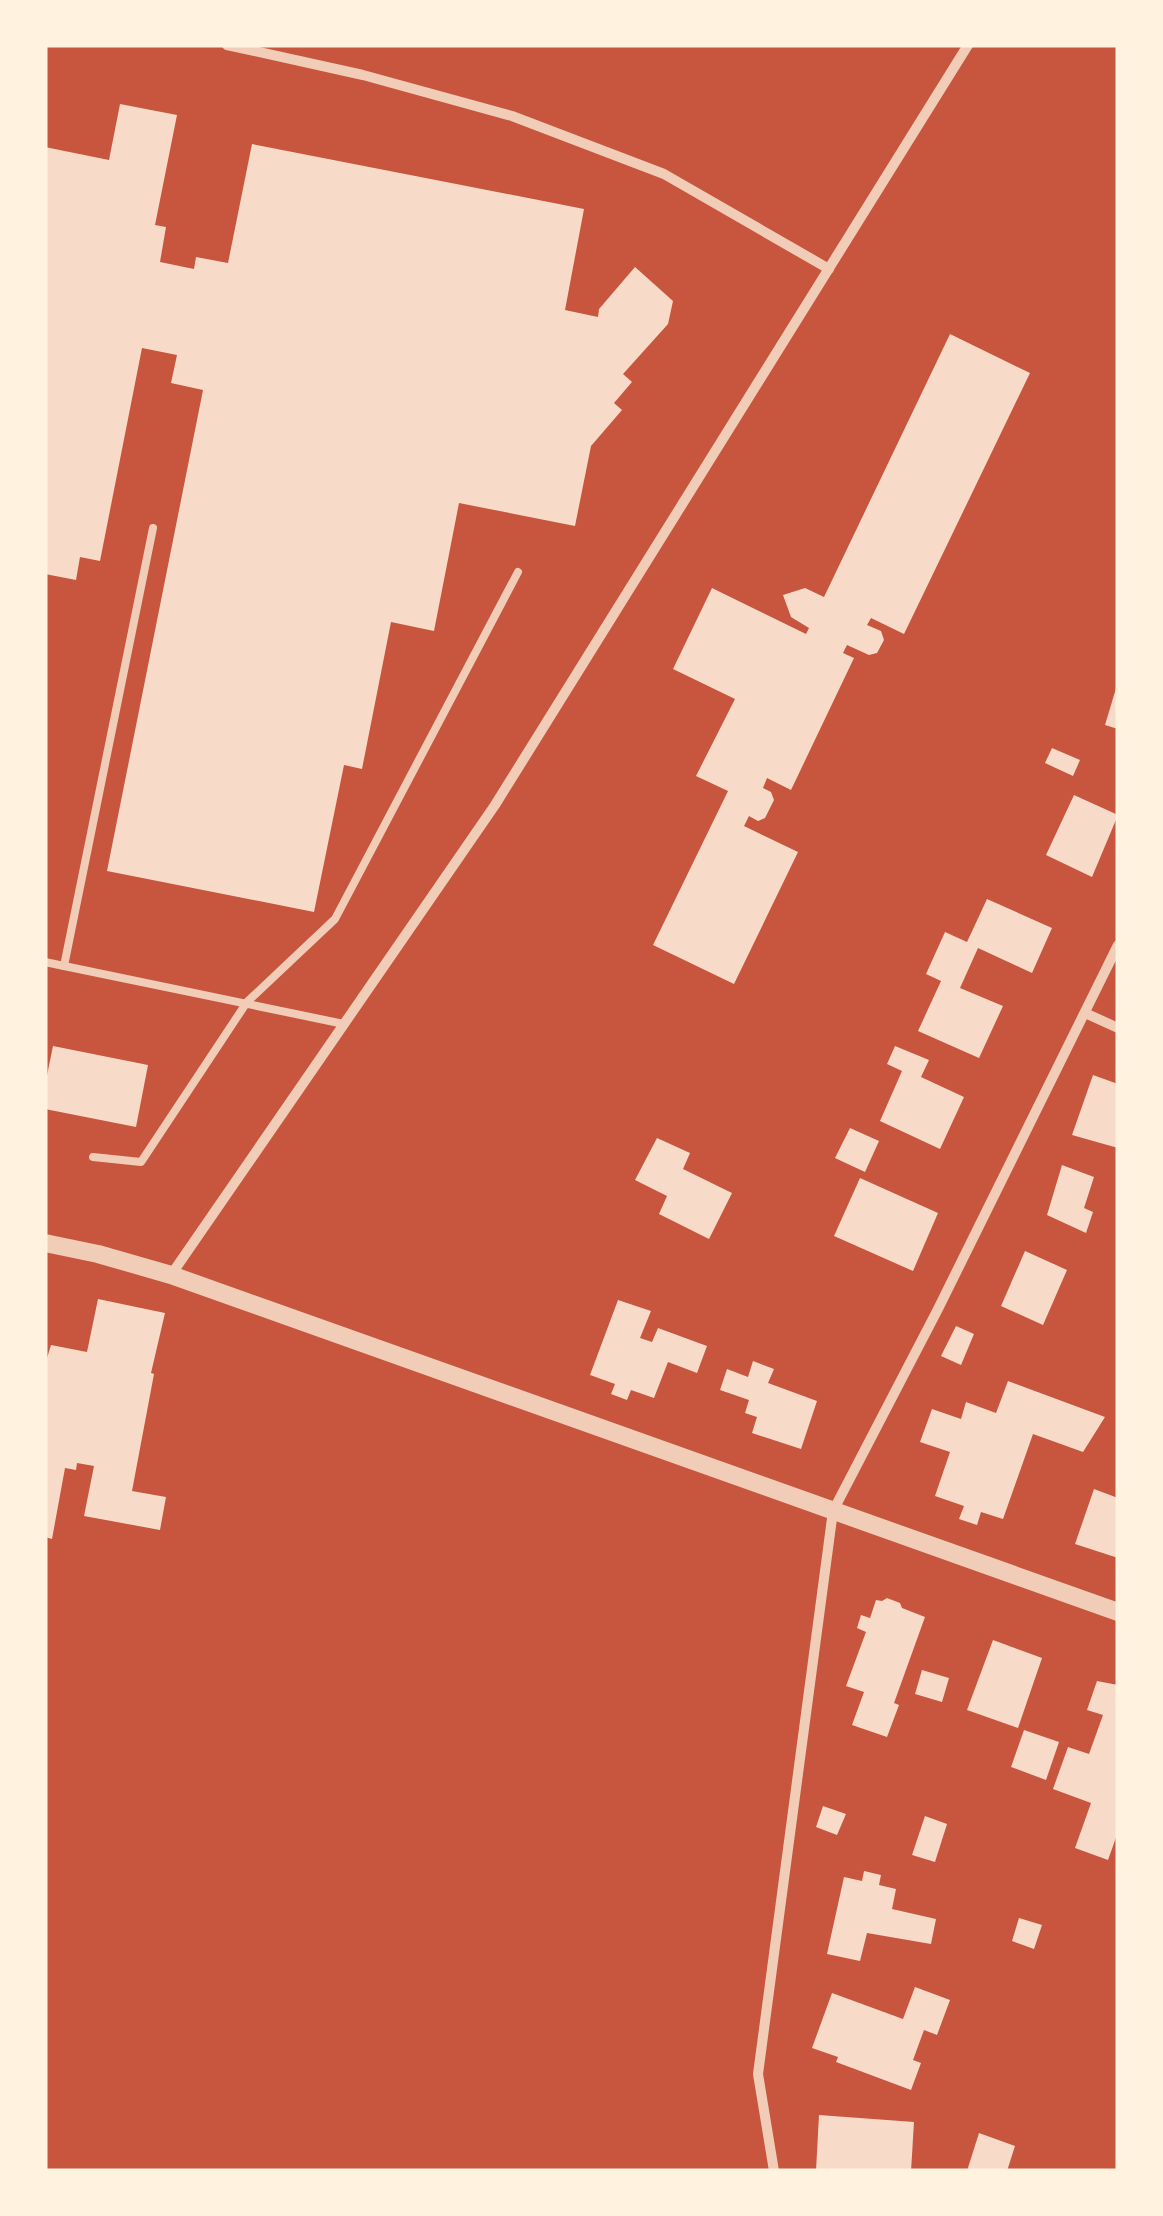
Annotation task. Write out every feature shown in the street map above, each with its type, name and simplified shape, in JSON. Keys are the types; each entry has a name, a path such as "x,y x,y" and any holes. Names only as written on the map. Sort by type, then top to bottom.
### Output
{"street":[{"path":"228,45 363,74 512,116 664,174 829,269"},
{"path":"171,1275 495,805 968,45"},
{"path":"774,2171 758,2074 833,1511 938,1310 1118,944"},
{"path":"1085,1012 1118,1028"},
{"path":"45,1243 171,1275 1118,1612"}],"lane":[{"path":"64,966 152,528"},
{"path":"93,1157 141,1162 247,1002 335,919 518,572"},
{"path":"45,962 344,1024"}],"building":[{"path":"120,104 177,115 155,225 166,227 160,262 194,269 196,257 228,263 252,144 584,209 565,310 598,317 599,309 635,267 673,301 668,324 623,374 632,382 614,403 622,410 591,446 575,526 459,503 434,631 391,622 362,769 344,765 314,912 107,871 203,390 171,383 177,355 142,348 100,561 80,557 76,580 45,574 45,147 109,160"},
{"path":"950,334 1030,373 904,634 871,618 867,625 881,631 884,640 877,653 869,655 847,645 843,653 854,658 791,790 767,778 763,788 771,792 774,800 765,818 758,821 749,816 744,826 798,852 734,984 653,945 728,791 696,776 735,699 673,669 712,588 806,634 809,628 791,617 783,595 805,588 824,597"},
{"path":"1118,685 1118,729 1105,725"},
{"path":"1052,748 1080,760 1073,776 1045,763"},
{"path":"1074,795 1118,815 1092,877 1046,855"},
{"path":"987,899 1052,928 1032,973 978,948 960,988 1003,1006 979,1058 918,1031 941,981 926,974 945,932 967,942"},
{"path":"53,1046 148,1065 136,1127 45,1109 45,1085"},
{"path":"895,1046 929,1060 921,1077 964,1097 940,1149 880,1121 902,1071 887,1064"},
{"path":"1093,1075 1118,1084 1118,1148 1072,1135"},
{"path":"850,1128 879,1141 865,1172 835,1158"},
{"path":"657,1138 690,1153 683,1169 732,1193 709,1239 659,1214 667,1196 635,1180"},
{"path":"1062,1165 1094,1177 1084,1208 1093,1212 1086,1233 1047,1215"},
{"path":"860,1178 938,1213 913,1271 834,1236"},
{"path":"1025,1251 1067,1270 1043,1325 1001,1306"},
{"path":"98,1299 165,1313 132,1491 166,1497 160,1530 84,1516 94,1466 77,1463 76,1470 65,1468 52,1539 45,1537 47,1358 51,1345 87,1352"},
{"path":"618,1300 651,1311 640,1338 652,1342 658,1328 707,1346 697,1373 668,1362 654,1398 631,1390 627,1400 611,1394 615,1384 590,1375"},
{"path":"956,1326 974,1334 961,1365 941,1356"},
{"path":"753,1361 774,1369 768,1383 817,1401 801,1449 752,1433 757,1417 745,1413 749,1400 720,1390 727,1369 748,1377"},
{"path":"1008,1381 1105,1417 1083,1452 1033,1434 1003,1519 981,1512 977,1525 959,1519 964,1506 935,1496 950,1452 920,1442 932,1409 961,1419 966,1402 996,1413"},
{"path":"1094,1489 1118,1498 1118,1558 1075,1544"},
{"path":"887,1598 925,1617 894,1703 899,1705 887,1737 852,1725 864,1692 846,1686 866,1632 857,1628 861,1615 870,1618 876,1600"},
{"path":"993,1640 1042,1658 1018,1728 967,1710"},
{"path":"922,1670 949,1678 942,1702 915,1694"},
{"path":"1097,1681 1118,1685 1118,1832 1108,1860 1075,1848 1091,1803 1053,1789 1068,1747 1089,1754 1103,1715 1087,1710"},
{"path":"1024,1730 1059,1742 1046,1780 1011,1767"},
{"path":"823,1806 846,1814 837,1835 816,1827"},
{"path":"925,1816 947,1824 935,1862 912,1855"},
{"path":"864,1871 881,1875 879,1885 896,1889 892,1909 936,1919 931,1944 867,1933 860,1961 827,1954 844,1877 862,1881"},
{"path":"1019,1918 1042,1925 1034,1949 1012,1941"},
{"path":"915,1987 950,2000 937,2035 924,2030 913,2060 921,2063 911,2090 836,2062 838,2057 812,2048 832,1993 903,2019"},
{"path":"819,2115 914,2122 911,2171 816,2171"},
{"path":"979,2133 1015,2146 1007,2171 967,2171"}]}
